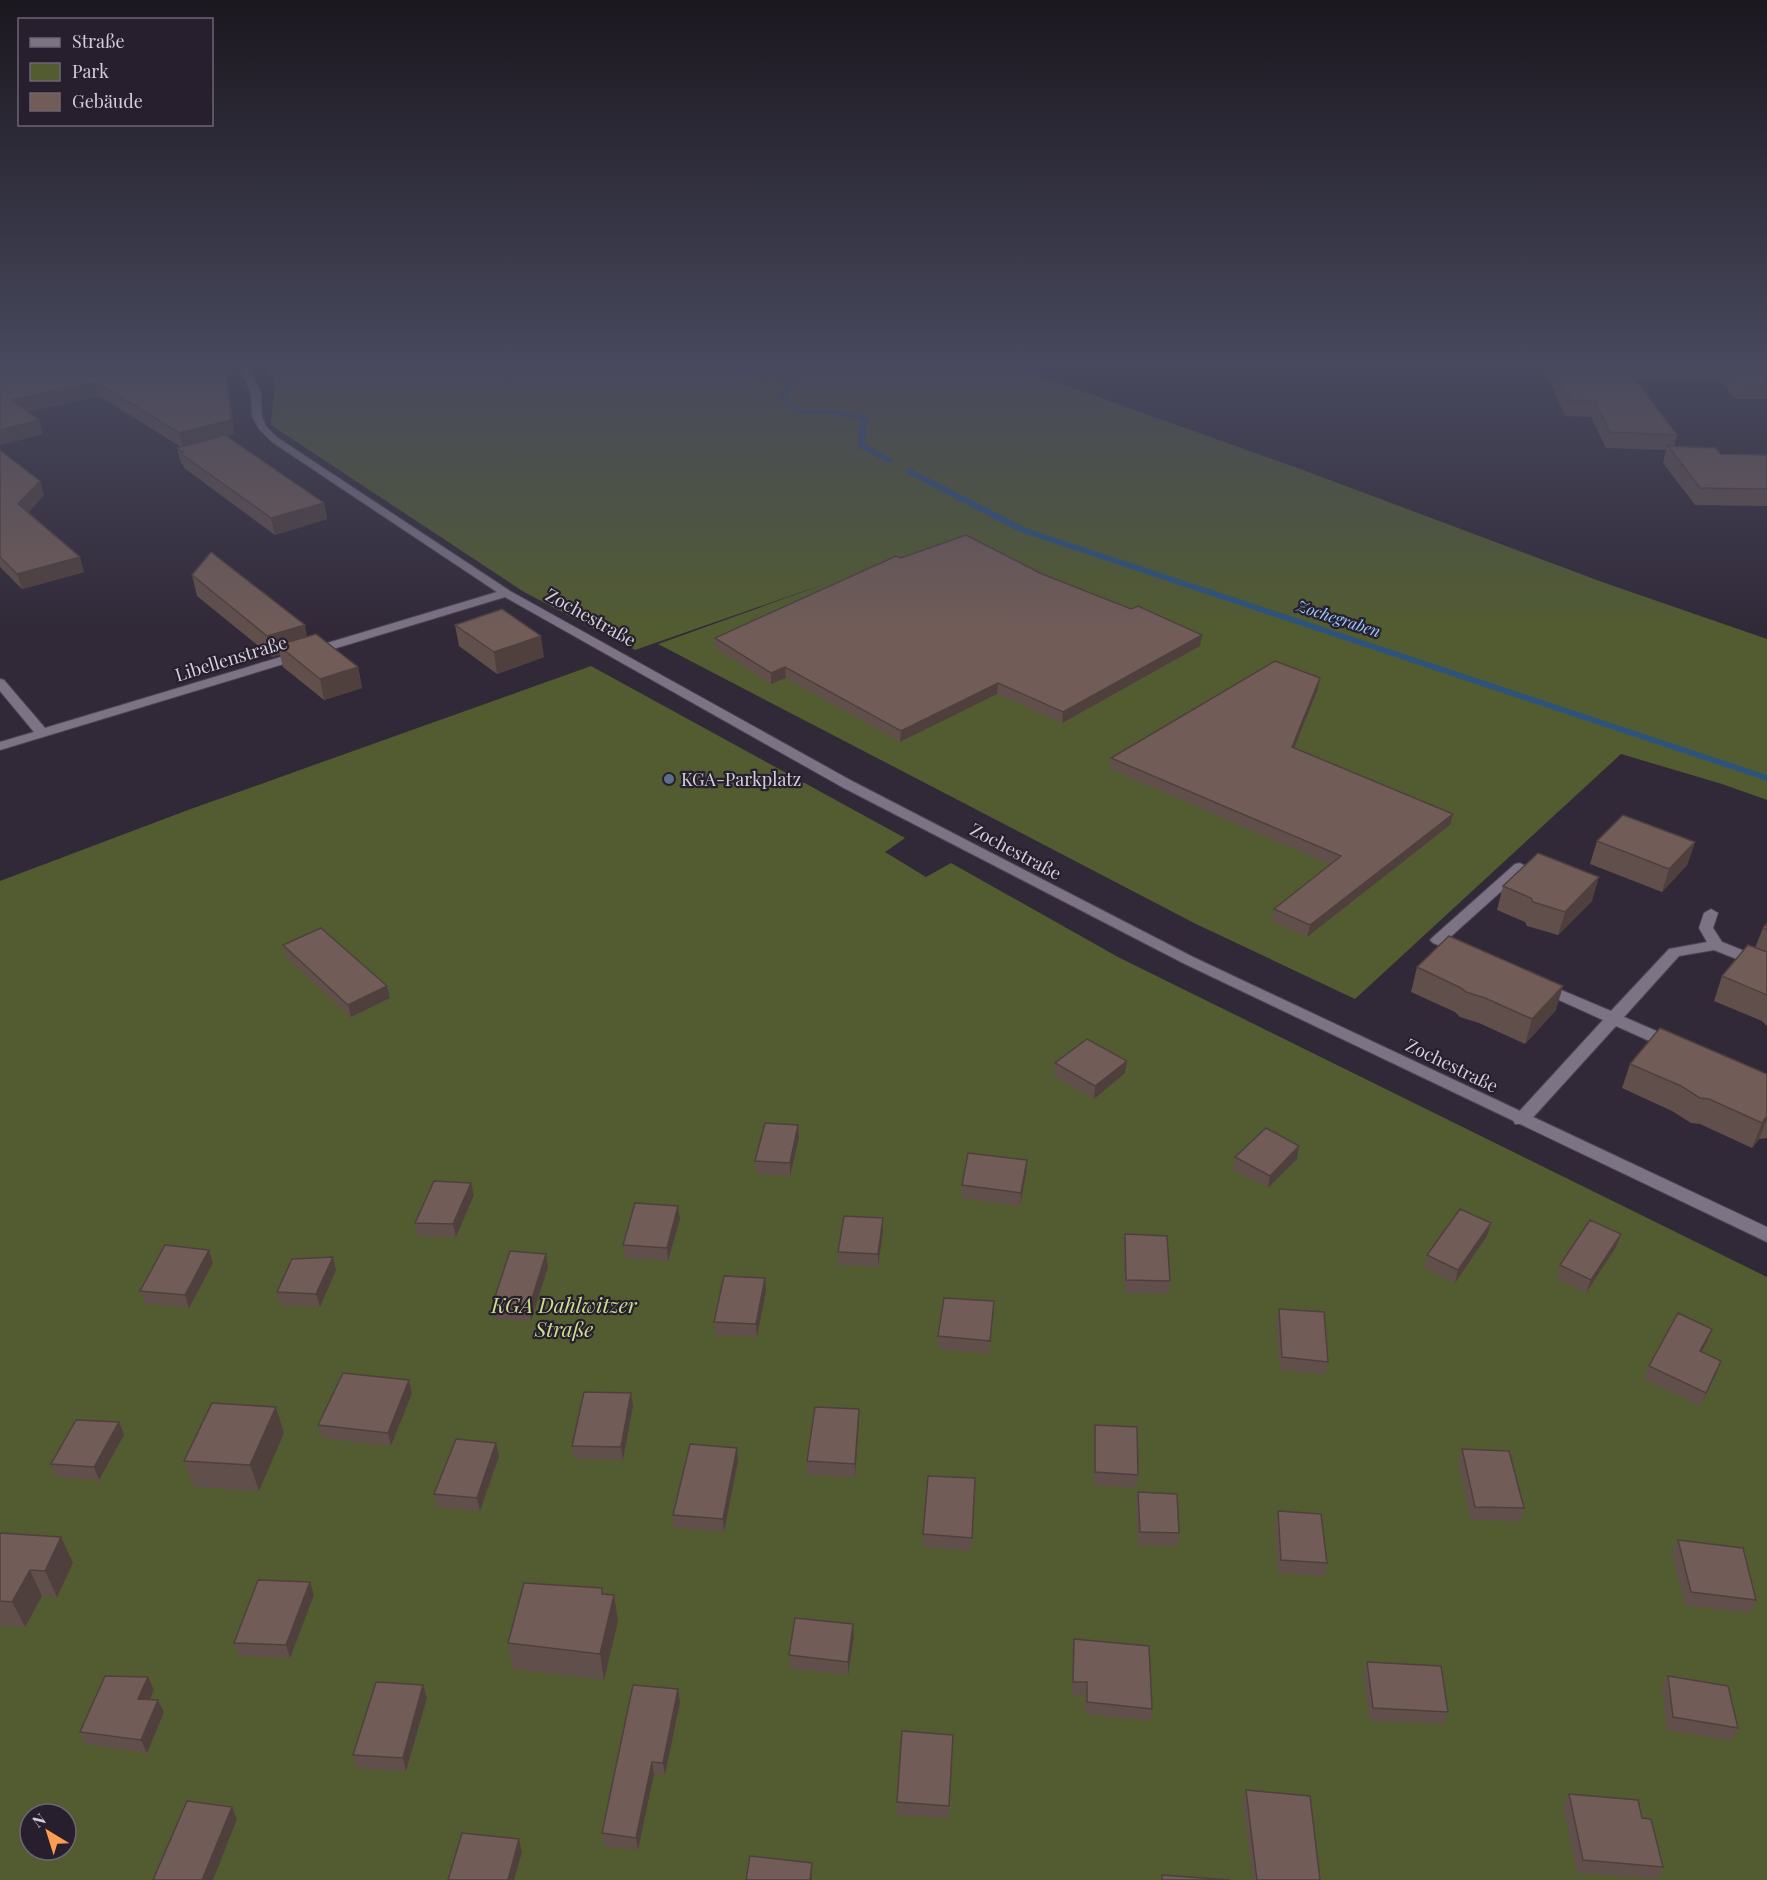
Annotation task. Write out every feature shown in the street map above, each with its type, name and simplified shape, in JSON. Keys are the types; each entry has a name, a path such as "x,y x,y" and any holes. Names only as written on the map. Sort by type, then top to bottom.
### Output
{"street":[{"name":"Zochestraße","path":"299,456 506,593 847,784 1063,898 1521,1120 1767,1235"},
{"name":"Libellenstraße","path":"0,746 506,593"},
{"path":"0,683 42,733"},
{"path":"1470,954 1438,939 1520,867"},
{"path":"1711,913 1706,928 1716,945"},
{"path":"1521,1120 1674,952 1716,945 1767,966"},
{"path":"1525,979 1684,1050"}],"green space":[{"path":"318,456 1263,456 1605,583 1767,639 1767,800 1621,754 1355,999 1196,924 658,644 836,580 635,650 524,592"},
{"name":"KGA Dahlwitzer Straße","path":"591,666 905,838 885,852 926,877 951,863 1118,957 1767,1277 1767,1880 0,1880 0,881 188,810"}],"building":[{"path":"0,456 7,456 40,481 18,504 80,557 17,574 0,557"},
{"path":"184,456 255,456 324,503 271,518"},
{"path":"1675,456 1767,456 1767,489 1700,488"},
{"path":"966,535 1037,572 1131,609 1138,606 1202,635 1063,712 998,683 901,731 785,667 771,673 715,638 896,556 901,558"},
{"path":"211,552 305,625 267,636 192,575"},
{"path":"502,609 541,636 494,652 455,625"},
{"path":"316,634 358,667 320,679 278,645"},
{"path":"1275,661 1320,678 1292,747 1453,814 1310,925 1274,909 1341,856 1111,758"},
{"path":"1623,815 1695,842 1669,869 1597,841"},
{"path":"1538,853 1599,877 1565,912 1533,902 1531,898 1503,886"},
{"path":"321,928 387,986 348,1005 283,945"},
{"path":"1449,936 1563,986 1532,1019 1466,992 1417,967"},
{"path":"1748,945 1767,952 1767,995 1722,976"},
{"path":"1660,1028 1767,1074 1767,1116 1762,1123 1709,1099 1700,1098 1681,1086 1630,1064"},
{"path":"1087,1039 1127,1061 1095,1086 1055,1063"},
{"path":"765,1123 798,1125 790,1163 755,1161"},
{"path":"1266,1128 1299,1146 1270,1176 1235,1157"},
{"path":"968,1153 1027,1160 1021,1193 962,1185"},
{"path":"434,1181 471,1183 453,1224 415,1223"},
{"path":"635,1203 678,1206 667,1248 623,1245"},
{"path":"1460,1209 1491,1223 1458,1270 1427,1255"},
{"path":"844,1216 883,1218 878,1254 838,1252"},
{"path":"1590,1220 1621,1234 1591,1280 1560,1265"},
{"path":"1125,1234 1167,1236 1170,1281 1126,1280"},
{"path":"165,1245 209,1250 185,1295 140,1291"},
{"path":"510,1251 546,1254 529,1308 492,1306"},
{"path":"333,1257 316,1294 277,1292 292,1259"},
{"path":"724,1276 765,1278 756,1324 714,1322"},
{"path":"944,1298 994,1301 990,1341 938,1336"},
{"path":"1279,1309 1324,1312 1328,1362 1282,1357"},
{"path":"1678,1313 1712,1329 1700,1351 1721,1361 1706,1393 1649,1366"},
{"path":"343,1373 409,1380 388,1433 318,1425"},
{"path":"584,1392 631,1393 621,1447 572,1446"},
{"path":"212,1403 276,1407 250,1465 184,1461"},
{"path":"815,1407 859,1409 855,1464 807,1461"},
{"path":"76,1420 119,1422 94,1467 51,1464"},
{"path":"1095,1425 1137,1427 1138,1475 1095,1472"},
{"path":"456,1439 496,1443 477,1498 434,1494"},
{"path":"690,1444 737,1448 723,1519 673,1515"},
{"path":"1462,1449 1509,1451 1524,1508 1475,1507"},
{"path":"928,1476 975,1478 972,1538 923,1534"},
{"path":"1138,1492 1177,1494 1179,1533 1140,1532"},
{"path":"1278,1511 1321,1514 1327,1563 1281,1560"},
{"path":"0,1533 61,1537 45,1571 30,1570 12,1602 0,1601"},
{"path":"1678,1540 1743,1548 1756,1600 1691,1592"},
{"path":"258,1580 310,1582 286,1645 234,1643"},
{"path":"524,1583 602,1588 602,1594 614,1595 600,1654 508,1643"},
{"path":"795,1618 853,1624 848,1662 789,1655"},
{"path":"1074,1639 1149,1646 1152,1709 1087,1702 1087,1682 1073,1682"},
{"path":"1367,1662 1441,1666 1448,1712 1373,1708"},
{"path":"105,1676 148,1677 138,1699 158,1700 141,1740 80,1732"},
{"path":"1668,1676 1728,1686 1738,1728 1673,1717"},
{"path":"376,1682 423,1685 403,1758 353,1755"},
{"path":"633,1685 678,1689 663,1763 652,1762 636,1838 602,1833"},
{"path":"902,1731 953,1735 949,1806 897,1802"},
{"path":"1246,1790 1310,1796 1320,1880 1257,1880"},
{"path":"1569,1794 1638,1800 1642,1818 1651,1819 1663,1867 1583,1860"},
{"path":"187,1801 232,1807 202,1880 153,1880"},
{"path":"462,1833 519,1839 508,1880 448,1880"},
{"path":"750,1856 812,1863 810,1880 746,1880"},
{"path":"1162,1875 1230,1880 1162,1880"}],"waterway":[{"name":"Zochegraben","path":"881,456 891,461"},
{"name":"Zochegraben","path":"909,471 1023,530 1767,778"}],"place":[{"name":"KGA-Parkplatz","path":"669,779"}]}
